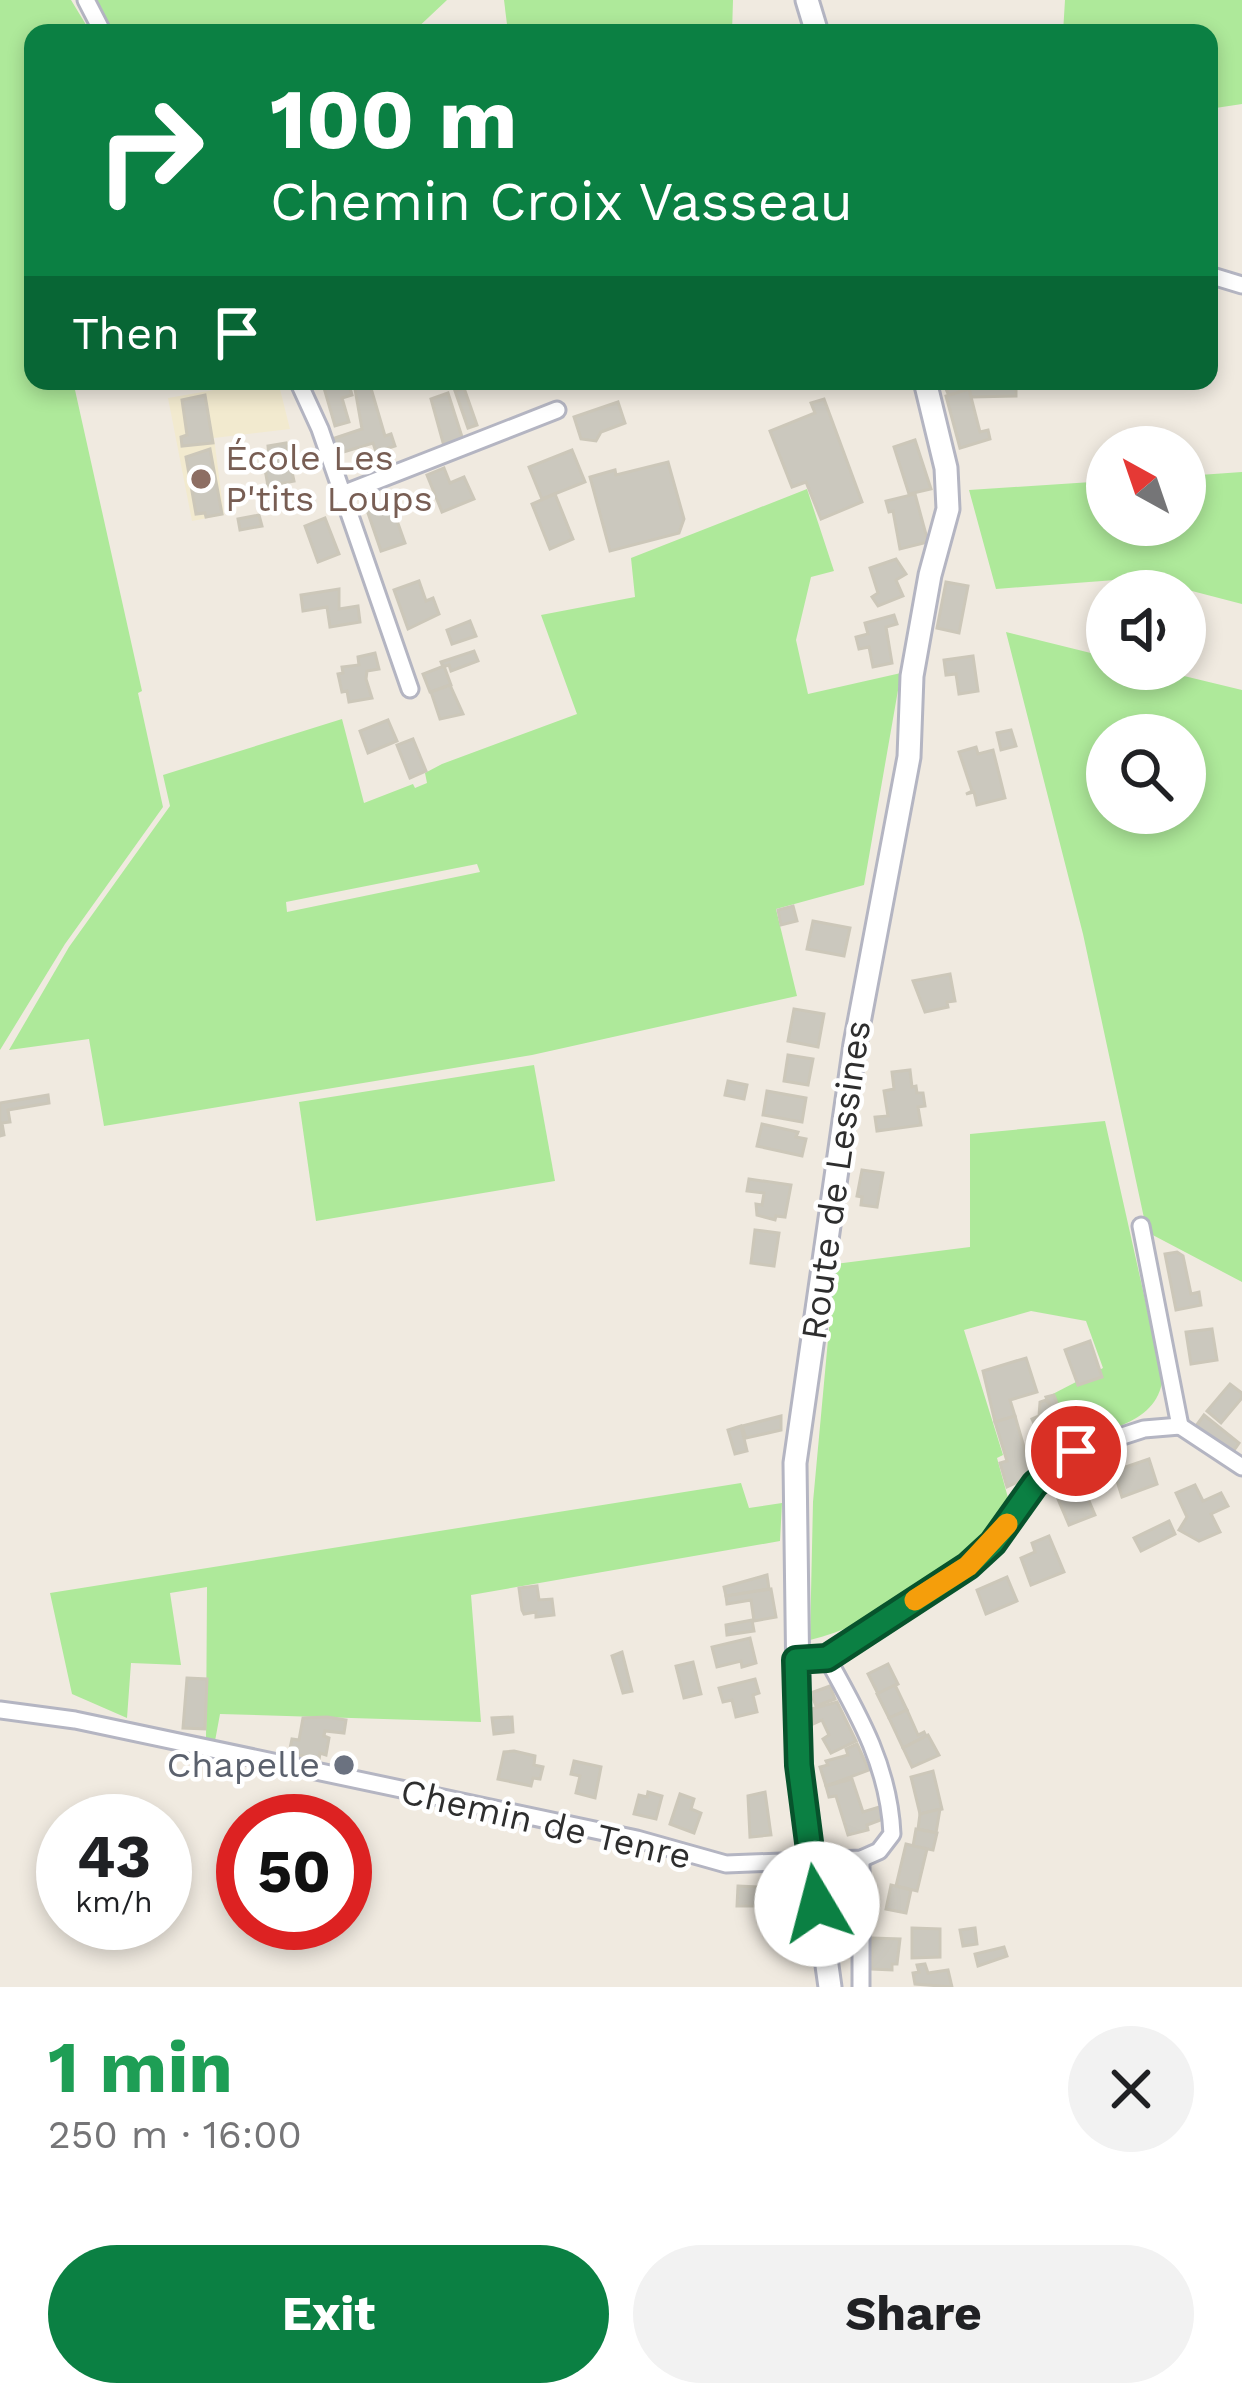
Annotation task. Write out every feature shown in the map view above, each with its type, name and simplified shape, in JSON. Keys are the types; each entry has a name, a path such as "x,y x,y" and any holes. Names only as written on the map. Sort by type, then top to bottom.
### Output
{"main road":[{"name":"Route de Lessines","path":"830,1987 799,1765 795,1463 855,1044 909,757 912,676 930,575 948,509 946,468 927,390"}],"street":[{"path":"302,390 410,689"},
{"path":"340,495 557,410"},
{"path":"1141,1226 1180,1426"},
{"path":"796,1660 827,1658 968,1566 993,1543 1035,1484 1076,1451 1144,1429 1180,1426 1242,1468"},
{"path":"827,1658 866,1729 888,1787 892,1834 879,1851 861,1859 861,1987"},
{"name":"Chemin de Tenre","path":"0,1710 75,1720 637,1839 725,1864 861,1859"}],"shaded area":[{"name":"École Les P'tits Loups","path":"214,390 280,390 290,429 214,438 224,515 192,521 168,398"}],"green space":[{"path":"0,0 71,0 86,24 24,24 24,390 75,390 163,807 65,944 0,1050"},
{"path":"96,0 447,0 422,24 108,24"},
{"path":"504,0 733,0 732,24 507,24"},
{"path":"1065,0 1242,0 1242,104 1218,108 1218,24 1064,24"},
{"path":"1242,472 1242,604 1206,595 1206,570 1086,570 1086,582 996,589 969,490 1086,482 1086,546 1206,546 1206,475"},
{"path":"807,489 834,571 811,577 796,640 808,694 901,673 864,885 776,909 797,996 532,1055 104,1126 89,1039 9,1050 69,947 170,806 163,775 342,719 364,803 427,783 425,773 442,764 577,714 541,615 635,597 631,558","holes":["477,864 480,872 287,912 286,902"]},
{"path":"1006,632 1086,652 1086,690 1206,690 1206,681 1242,690 1242,1282 1147,1232 1083,934"},
{"path":"534,1065 555,1181 316,1221 299,1102"},
{"path":"1105,1121 1157,1353 1162,1353 1158,1394 1136,1418 1062,1444 1047,1397 1103,1368 1086,1321 1031,1311 964,1330 1003,1455 997,1458 1010,1505 970,1548 920,1588 865,1620 810,1640 813,1502 835,1264 970,1247 970,1134"},
{"path":"741,1483 749,1508 782,1503 780,1541 471,1595 481,1722 220,1714 215,1741 206,1740 207,1587 170,1593 181,1665 131,1663 127,1718 72,1694 50,1593"}],"building":[{"path":"325,390 351,390 352,395 342,398 349,422 335,426"},
{"path":"355,390 371,390 385,436 391,434 395,446 376,452 373,443 334,455 329,440 362,429"},
{"path":"465,390 477,425 468,428 455,391"},
{"path":"969,390 1016,390 1016,396 971,397"},
{"path":"969,390 980,432 988,430 990,439 960,448 946,396"},
{"path":"448,393 463,440 444,446 431,399"},
{"path":"205,395 213,443 182,446 181,437 187,435 182,400"},
{"path":"824,399 862,502 821,519 806,482 792,487 770,431 815,413 811,403"},
{"path":"618,402 625,423 601,432 596,441 581,439 574,417"},
{"path":"915,440 931,489 909,494 894,447"},
{"path":"286,443 294,481 268,486 263,458 269,457 268,446"},
{"path":"210,449 222,514 206,517 196,514 186,457"},
{"path":"572,450 585,482 542,499 529,467"},
{"path":"668,462 684,519 679,533 610,551 590,477"},
{"path":"444,468 450,483 464,477 474,499 442,512 427,475"},
{"path":"555,494 573,539 550,549 532,504"},
{"path":"915,494 928,542 900,549 893,511 889,512 886,501"},
{"path":"390,501 405,543 381,551 367,510"},
{"path":"259,515 262,526 240,530 238,519"},
{"path":"325,518 339,554 318,562 305,526"},
{"path":"896,559 906,574 896,580 903,596 878,606 872,597 878,593 870,568"},
{"path":"419,581 426,601 433,598 439,614 408,629 394,590"},
{"path":"946,582 968,586 959,633 937,628"},
{"path":"339,589 339,609 358,606 360,622 330,627 327,607 303,611 301,595"},
{"path":"894,615 897,624 886,627 892,663 873,667 869,647 859,649 856,637 868,634 865,623"},
{"path":"470,621 476,636 452,644 447,630"},
{"path":"474,651 478,661 451,671 449,665 443,667 441,662"},
{"path":"375,653 379,669 367,671 366,679 372,698 349,702 338,674 343,673 342,667 359,665 358,657"},
{"path":"973,656 978,691 959,694 956,674 946,675 944,660"},
{"path":"444,666 451,685 430,692 423,674"},
{"path":"450,685 463,714 440,719 431,692"},
{"path":"388,720 397,741 368,753 360,731"},
{"path":"1011,730 1016,746 1001,750 997,733"},
{"path":"413,739 426,771 410,778 397,745"},
{"path":"976,747 978,754 993,750 1005,798 977,805 974,792 966,794 972,791 959,752"},
{"path":"793,906 797,921 781,925 778,910"},
{"path":"813,921 850,928 844,956 807,949"},
{"path":"950,974 955,1001 925,1012 913,981"},
{"path":"794,1009 824,1014 818,1047 788,1041"},
{"path":"788,1055 813,1059 808,1085 784,1081"},
{"path":"910,1070 912,1087 923,1093 925,1106 918,1107 921,1125 877,1131 875,1117 888,1116 884,1091 894,1089 892,1072"},
{"path":"728,1081 747,1085 744,1099 725,1095"},
{"path":"767,1091 806,1098 802,1122 763,1115"},
{"path":"48,1095 49,1103 8,1110 10,1122 2,1123 4,1135 0,1136 0,1103"},
{"path":"762,1124 798,1132 796,1137 806,1139 802,1156 757,1146"},
{"path":"862,1170 883,1173 877,1207 861,1205 862,1197 857,1196"},
{"path":"749,1179 791,1185 785,1217 775,1220 757,1215 756,1204 762,1205 764,1193 747,1191"},
{"path":"755,1230 779,1233 774,1266 751,1263"},
{"path":"1165,1254 1183,1256 1191,1294 1199,1292 1201,1305 1176,1310"},
{"path":"1212,1329 1217,1360 1191,1364 1186,1332"},
{"path":"1090,1341 1102,1377 1078,1385 1065,1350"},
{"path":"1026,1358 1037,1392 1010,1400 1015,1416 995,1422 983,1371"},
{"path":"1230,1384 1242,1398 1221,1423 1207,1411"},
{"path":"1054,1395 1056,1417 1048,1421 1059,1450 1048,1454 1032,1419 1039,1416 1040,1402 1046,1400 1050,1405 1046,1397"},
{"path":"1204,1415 1239,1443 1232,1453 1196,1426"},
{"path":"781,1416 781,1430 746,1438 742,1426"},
{"path":"1015,1416 1032,1475 1007,1487 1000,1463 1007,1461 995,1422"},
{"path":"741,1426 747,1451 735,1454 728,1430"},
{"path":"1149,1459 1157,1484 1122,1497 1114,1471"},
{"path":"1195,1485 1203,1501 1221,1493 1228,1506 1211,1514 1220,1532 1199,1541 1179,1530 1187,1517 1176,1493"},
{"path":"1086,1494 1095,1515 1069,1525 1058,1499"},
{"path":"1169,1521 1175,1534 1141,1551 1134,1538"},
{"path":"1049,1536 1064,1572 1031,1585 1021,1558 1035,1552 1032,1543"},
{"path":"767,1575 769,1589 726,1596 724,1587"},
{"path":"1007,1577 1017,1601 986,1614 977,1590"},
{"path":"537,1586 539,1600 552,1599 554,1615 524,1614 519,1588"},
{"path":"771,1589 776,1617 754,1621 751,1600 727,1604 726,1596"},
{"path":"752,1620 754,1631 727,1635 726,1625"},
{"path":"750,1638 756,1663 717,1667 712,1647"},
{"path":"622,1652 632,1691 623,1693 612,1656"},
{"path":"693,1662 701,1694 684,1698 676,1666"},
{"path":"888,1664 898,1684 878,1694 868,1674"},
{"path":"187,1678 207,1679 205,1729 183,1728"},
{"path":"755,1679 757,1712 736,1717 732,1700 723,1702 719,1688"},
{"path":"895,1685 907,1710 889,1718 877,1694"},
{"path":"830,1686 835,1699 816,1706 811,1693"},
{"path":"837,1702 856,1741 831,1753 823,1739 829,1735 822,1720 813,1724 811,1709"},
{"path":"907,1710 918,1735 924,1732 926,1736 903,1748 889,1718"},
{"path":"512,1717 513,1732 494,1734 492,1718"},
{"path":"303,1718 346,1720 344,1733 325,1731 329,1738 326,1755 320,1753 319,1760 289,1753 292,1739 299,1740"},
{"path":"928,1735 939,1755 912,1767 903,1748"},
{"path":"857,1744 869,1770 826,1786 820,1767 848,1755 846,1749"},
{"path":"504,1752 535,1756 534,1765 543,1767 540,1779 533,1778 531,1786 498,1779"},
{"path":"574,1761 601,1767 595,1798 576,1793 580,1776 571,1774"},
{"path":"933,1771 942,1809 920,1814 911,1777"},
{"path":"852,1779 863,1812 879,1807 883,1819 867,1825 868,1830 848,1835 836,1796 829,1797 826,1786"},
{"path":"648,1792 662,1796 656,1819 634,1814 639,1795 647,1797"},
{"path":"765,1792 771,1835 750,1837 748,1796"},
{"path":"680,1794 694,1799 691,1809 701,1813 694,1833 670,1824"},
{"path":"940,1809 936,1833 918,1829 920,1814"},
{"path":"916,1829 937,1833 933,1850 913,1846"},
{"path":"906,1844 927,1849 917,1891 896,1886"},
{"path":"891,1885 911,1890 906,1913 886,1909"},
{"path":"738,1886 784,1888 783,1922 765,1922 765,1906 737,1906"},
{"path":"912,1928 940,1929 940,1957 912,1958"},
{"path":"975,1928 977,1944 963,1946 960,1930"},
{"path":"872,1938 900,1939 892,1970 872,1969"},
{"path":"1004,1947 1007,1956 978,1966 975,1954"},
{"path":"925,1964 928,1973 948,1970 952,1987 915,1984 917,1965"}],"slow traffic":[{"path":"915,1600 968,1566 1007,1524"}],"place":[{"name":"École Les P'tits Loups","path":"201,479"},
{"name":"Chapelle","path":"344,1765"}],"route":[{"path":"817,1904 799,1765 796,1660 827,1658 968,1566 993,1543 1035,1484 1076,1451"}]}
